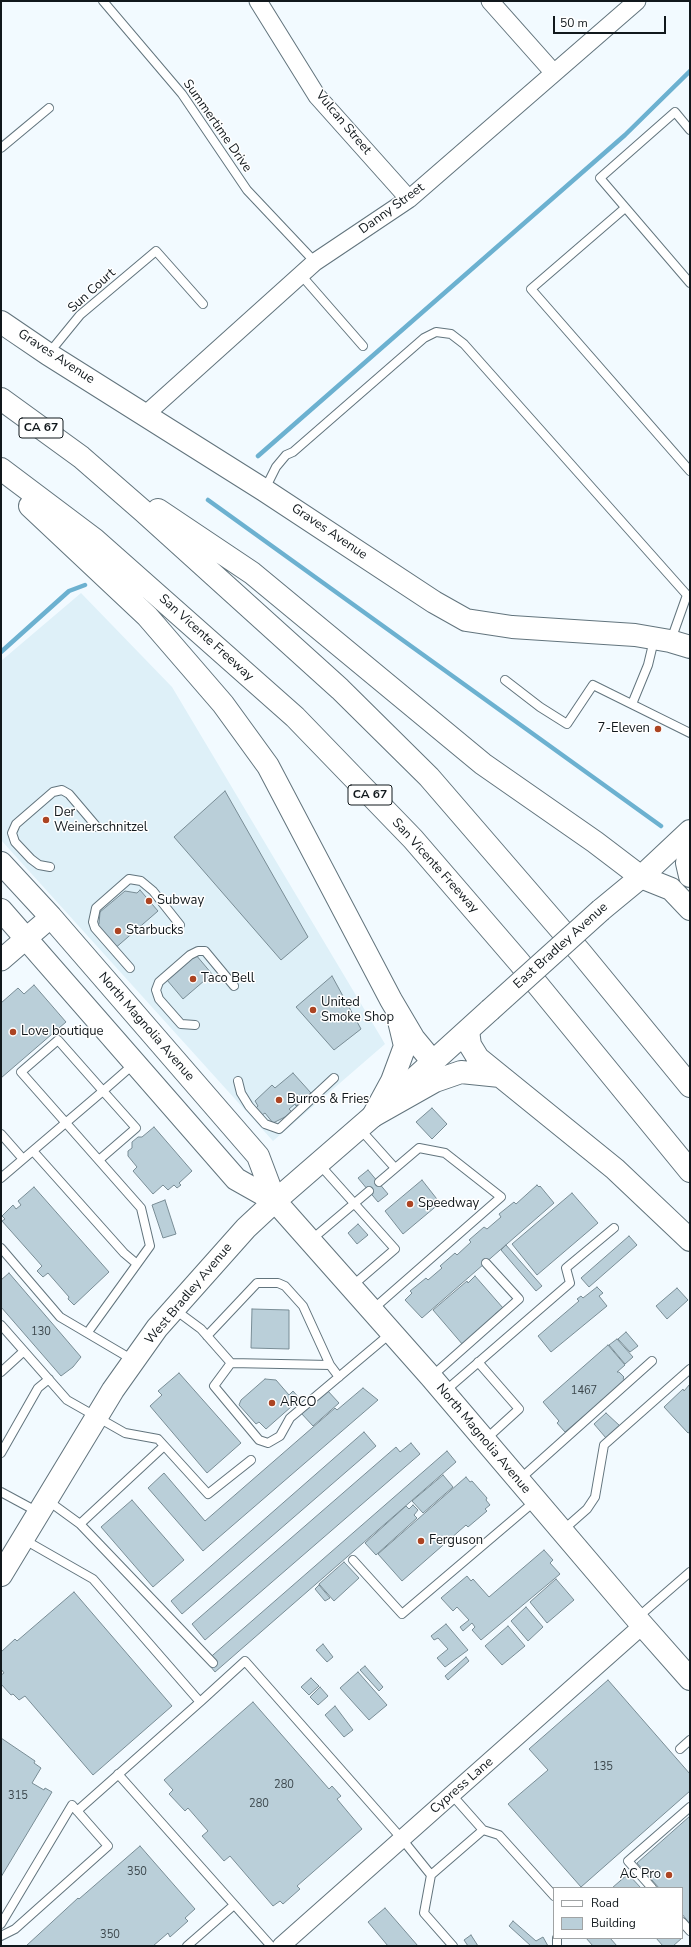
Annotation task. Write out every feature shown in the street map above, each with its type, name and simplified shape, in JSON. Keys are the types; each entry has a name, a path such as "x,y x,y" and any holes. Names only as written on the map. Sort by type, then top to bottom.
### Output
{"main road":[{"name":"Graves Avenue","path":"1,322 48,354 146,414 264,490 434,602 466,620 512,627 607,632 672,642"},
{"name":"CA 67","path":"1,399 81,457 340,689 429,777 581,953 690,1086"},
{"path":"81,457 252,573 483,764 595,842 641,877 671,889 690,909"},
{"name":"San Vicente Freeway","path":"1,469 94,539 294,717 413,840 520,962 690,1170"},
{"path":"1,479 147,616 223,704 268,766 391,1000 414,1039 433,1062"},
{"name":"East Bradley Avenue","path":"433,1062 601,910 641,877 690,831"},
{"path":"690,847 687,863 690,876"},
{"name":"North Magnolia Avenue","path":"1,863 51,917 258,1156 275,1201"},
{"name":"North Magnolia Avenue","path":"1,910 236,1179 275,1201 437,1385 561,1531 690,1679"},
{"path":"366,1122 392,1081 405,1046 402,1029 391,1000"},
{"path":"468,1031 470,1045 478,1058 615,1169 690,1240"},
{"name":"West Bradley Avenue","path":"1,1575 97,1417 157,1328 246,1228 433,1062"},
{"path":"366,1122 435,1081 461,1072 500,1076"}],"street":[{"name":"Vulcan Street","path":"258,1 317,96 409,199"},
{"path":"490,1 554,73"},
{"name":"Danny Street","path":"146,414 315,262 409,199 637,1"},
{"path":"1,960 51,917"},
{"name":"Cypress Lane","path":"281,1946 452,1795 640,1622"}],"lane":[{"name":"Summertime Drive","path":"103,1 182,94 247,190 315,262"},
{"path":"1,148 49,108"},
{"path":"690,130 675,112 600,178 690,282"},
{"path":"625,208 531,289 690,471"},
{"name":"Sun Court","path":"48,354 80,315 156,251 203,304"},
{"path":"301,275 363,346"},
{"path":"264,490 276,467 286,455 293,452 424,338 436,332 451,334 464,344 687,595 672,642 648,664 632,704"},
{"path":"505,680 540,707 567,724 593,685 690,733"},
{"path":"50,868 39,865 31,859 15,842 12,833 16,824 53,792 62,790 68,794 97,827"},
{"path":"130,968 96,928 93,922 93,915 96,908 128,879 141,881 153,891 180,925"},
{"path":"195,1025 181,1024 159,999 156,990 159,982 190,955 198,951 205,951 234,986"},
{"path":"88,1332 150,1246 141,1208 21,1072 58,1040 136,1128 99,1160"},
{"path":"1,1178 135,1063"},
{"path":"238,1081 240,1093 249,1106 265,1124 279,1129 334,1078"},
{"path":"366,1122 395,1168"},
{"path":"1,1134 23,1159"},
{"path":"371,1310 501,1197 445,1153 419,1148 379,1182"},
{"path":"33,1151 124,1253 137,1264"},
{"path":"318,1164 395,1249 351,1287"},
{"path":"310,1241 369,1191"},
{"path":"437,1385 478,1362 570,1283 566,1268 614,1228"},
{"path":"1,1248 60,1317 88,1332 134,1361"},
{"path":"437,1385 519,1299 486,1263"},
{"path":"207,1336 257,1283 278,1283 285,1286 303,1306 330,1365 339,1377"},
{"path":"174,1309 201,1329 231,1363 330,1365"},
{"path":"1,1325 68,1400 125,1433 158,1439 208,1494 251,1460"},
{"path":"231,1363 214,1386 264,1443 276,1440 282,1433 290,1418 391,1333"},
{"path":"1,1372 24,1351"},
{"path":"518,1481 652,1361"},
{"path":"478,1362 519,1409 484,1441"},
{"path":"561,1531 587,1509 595,1497 604,1445 690,1369"},
{"path":"1,1452 38,1388 49,1379"},
{"path":"80,1524 164,1446"},
{"path":"1,1492 43,1506 80,1524 213,1663"},
{"path":"353,1560 402,1614 535,1500"},
{"path":"22,1539 93,1579 200,1702"},
{"path":"640,1622 690,1572"},
{"path":"77,1811 245,1662 402,1838 431,1876"},
{"path":"680,1749 690,1740"},
{"path":"118,1774 271,1946"},
{"path":"452,1795 483,1830 499,1835 553,1895"},
{"path":"1,1924 72,1805 108,1846 15,1929 1,1936"},
{"path":"651,1887 628,1861 690,1807"},
{"path":"452,1946 424,1913 431,1876 483,1830"},
{"path":"187,1946 234,1905"},
{"path":"683,1923 690,1931"}],"shaded area":[{"path":"81,593 172,687 385,1044 273,1141 1,840 1,661"}],"building":[{"path":"225,791 308,937 281,960 174,837"},
{"path":"140,890 158,911 113,950 94,929 99,924 100,912 125,891 137,893"},
{"path":"196,955 212,974 183,999 167,980"},
{"path":"332,976 361,1029 334,1050 296,1007"},
{"path":"34,985 66,1022 1,1078 1,1003 18,988 24,994"},
{"path":"293,1073 311,1093 296,1106 295,1104 289,1109 292,1112 273,1123 265,1113 262,1115 256,1108 258,1106 255,1101 272,1085 275,1088"},
{"path":"432,1108 447,1124 432,1139 416,1122"},
{"path":"154,1127 192,1171 179,1183 181,1185 177,1188 174,1185 168,1190 163,1185 153,1194 133,1171 137,1167 128,1156 128,1151 132,1148 132,1142 138,1137 142,1137"},
{"path":"368,1170 388,1194 378,1202 358,1178"},
{"path":"422,1180 440,1203 403,1234 385,1211"},
{"path":"537,1185 539,1187 540,1186 554,1203 422,1318 405,1300 412,1293 410,1291 426,1278 428,1280 442,1268 440,1266 455,1253 457,1255 471,1242 469,1240 484,1227 487,1229 501,1217 499,1214 514,1202 516,1204"},
{"path":"34,1187 109,1272 74,1305 48,1273 43,1277 37,1271 42,1266 2,1221 5,1219 2,1216 13,1205 16,1209 21,1205 18,1201"},
{"path":"572,1193 598,1223 537,1275 512,1244"},
{"path":"165,1200 176,1234 163,1238 152,1205"},
{"path":"358,1224 368,1235 357,1244 348,1233"},
{"path":"629,1236 637,1245 589,1287 581,1278"},
{"path":"506,1245 542,1286 536,1291 501,1250"},
{"path":"9,1273 81,1357 73,1367 61,1376 1,1307 1,1280"},
{"path":"475,1276 503,1308 463,1345 433,1310"},
{"path":"597,1287 603,1293 599,1296 607,1306 551,1352 538,1336 579,1301 577,1299 581,1296 583,1298"},
{"path":"677,1288 688,1300 667,1319 656,1306"},
{"path":"252,1309 289,1310 289,1349 251,1348"},
{"path":"626,1332 638,1346 630,1352 618,1339"},
{"path":"617,1339 633,1357 625,1364 609,1345"},
{"path":"608,1345 625,1365 617,1372 624,1377 623,1378 625,1381 565,1432 557,1423 559,1421 543,1402"},
{"path":"179,1373 241,1443 207,1473 150,1406 162,1395 158,1391"},
{"path":"265,1379 276,1380 289,1395 293,1391 300,1399 266,1429 259,1422 256,1424 239,1405 241,1400"},
{"path":"690,1384 690,1432 688,1433 664,1407 683,1389 684,1391"},
{"path":"363,1388 378,1400 203,1551 148,1488 164,1473 205,1521 335,1408 337,1410"},
{"path":"327,1390 339,1403 313,1426 301,1413"},
{"path":"606,1413 620,1426 606,1438 594,1424"},
{"path":"364,1432 376,1446 182,1614 171,1601"},
{"path":"411,1443 420,1454 205,1640 192,1624 396,1447 400,1452"},
{"path":"447,1451 456,1462 215,1672 206,1661"},
{"path":"443,1475 453,1487 423,1513 412,1501"},
{"name":"Ferguson","path":"466,1477 470,1482 472,1481 487,1498 486,1500 490,1505 485,1509 487,1511 468,1527 466,1525 402,1581 378,1554"},
{"path":"132,1500 184,1560 153,1587 101,1527"},
{"path":"413,1505 418,1510 414,1515 417,1518 376,1555 365,1543 406,1506 409,1509"},
{"path":"544,1550 553,1560 550,1563 560,1574 481,1640 472,1630 475,1627 472,1623 463,1631 460,1627 469,1620 457,1607 453,1611 441,1598 467,1576 471,1581 473,1579 489,1597"},
{"path":"344,1562 359,1578 334,1601 319,1584"},
{"path":"556,1579 574,1600 547,1623 530,1602"},
{"path":"319,1585 330,1598 325,1601 315,1589"},
{"path":"74,1592 172,1706 93,1775 25,1696 19,1700 13,1694 11,1695 1,1684 1,1675 4,1673 1,1669 1,1652 15,1639 17,1641"},
{"path":"526,1607 543,1627 528,1641 511,1621"},
{"path":"446,1624 468,1650 445,1667 437,1658 448,1649 438,1638 434,1640 431,1636"},
{"path":"508,1626 525,1646 502,1665 485,1646"},
{"path":"323,1644 333,1657 327,1662 316,1650"},
{"path":"466,1657 469,1661 448,1680 445,1676"},
{"path":"365,1666 383,1687 379,1691 360,1670"},
{"path":"358,1672 387,1705 369,1720 340,1688"},
{"path":"311,1678 319,1686 309,1695 301,1687"},
{"path":"608,1680 690,1774 690,1791 581,1887 508,1804 548,1770 529,1749"},
{"path":"320,1687 328,1696 318,1705 310,1697"},
{"path":"253,1702 329,1789 332,1786 341,1796 337,1799 362,1829 297,1886 300,1889 283,1904 280,1901 273,1906 230,1856 224,1861 202,1836 208,1831 188,1808 185,1811 169,1794 173,1790 164,1780"},
{"path":"335,1706 353,1730 344,1737 325,1715"},
{"path":"1,1738 35,1761 34,1763 41,1768 32,1783 44,1790 45,1788 52,1792 1,1877"},
{"name":"AC Pro","path":"690,1816 690,1924 683,1915 683,1887 658,1887 637,1863"},
{"path":"140,1846 195,1909 185,1918 188,1921 170,1937 168,1933 153,1946 26,1946 78,1898 79,1899"},
{"path":"628,1874 640,1887 613,1887"},
{"path":"385,1908 418,1946 388,1946 368,1922"},
{"path":"513,1921 536,1941 543,1937 548,1946 531,1946 509,1926"},
{"path":"471,1935 478,1946 468,1946 464,1940"},
{"path":"587,1939 611,1939 617,1946 593,1946"},
{"path":"657,1939 681,1939 673,1946 663,1946"}],"waterway":[{"path":"258,456 625,135 690,71"},
{"path":"208,500 661,826"},
{"path":"1,652 69,591 85,585"}],"place":[{"name":"7-Eleven","path":"658,729"},
{"name":"Der Weinerschnitzel","path":"46,820"},
{"name":"Subway","path":"149,901"},
{"name":"Starbucks","path":"118,931"},
{"name":"Taco Bell","path":"193,979"},
{"name":"United Smoke Shop","path":"313,1010"},
{"name":"Love boutique","path":"13,1032"},
{"name":"Burros & Fries","path":"279,1100"},
{"name":"Speedway","path":"410,1204"},
{"name":"ARCO","path":"272,1403"},
{"name":"Ferguson","path":"421,1541"},
{"name":"AC Pro","path":"669,1875"}]}
